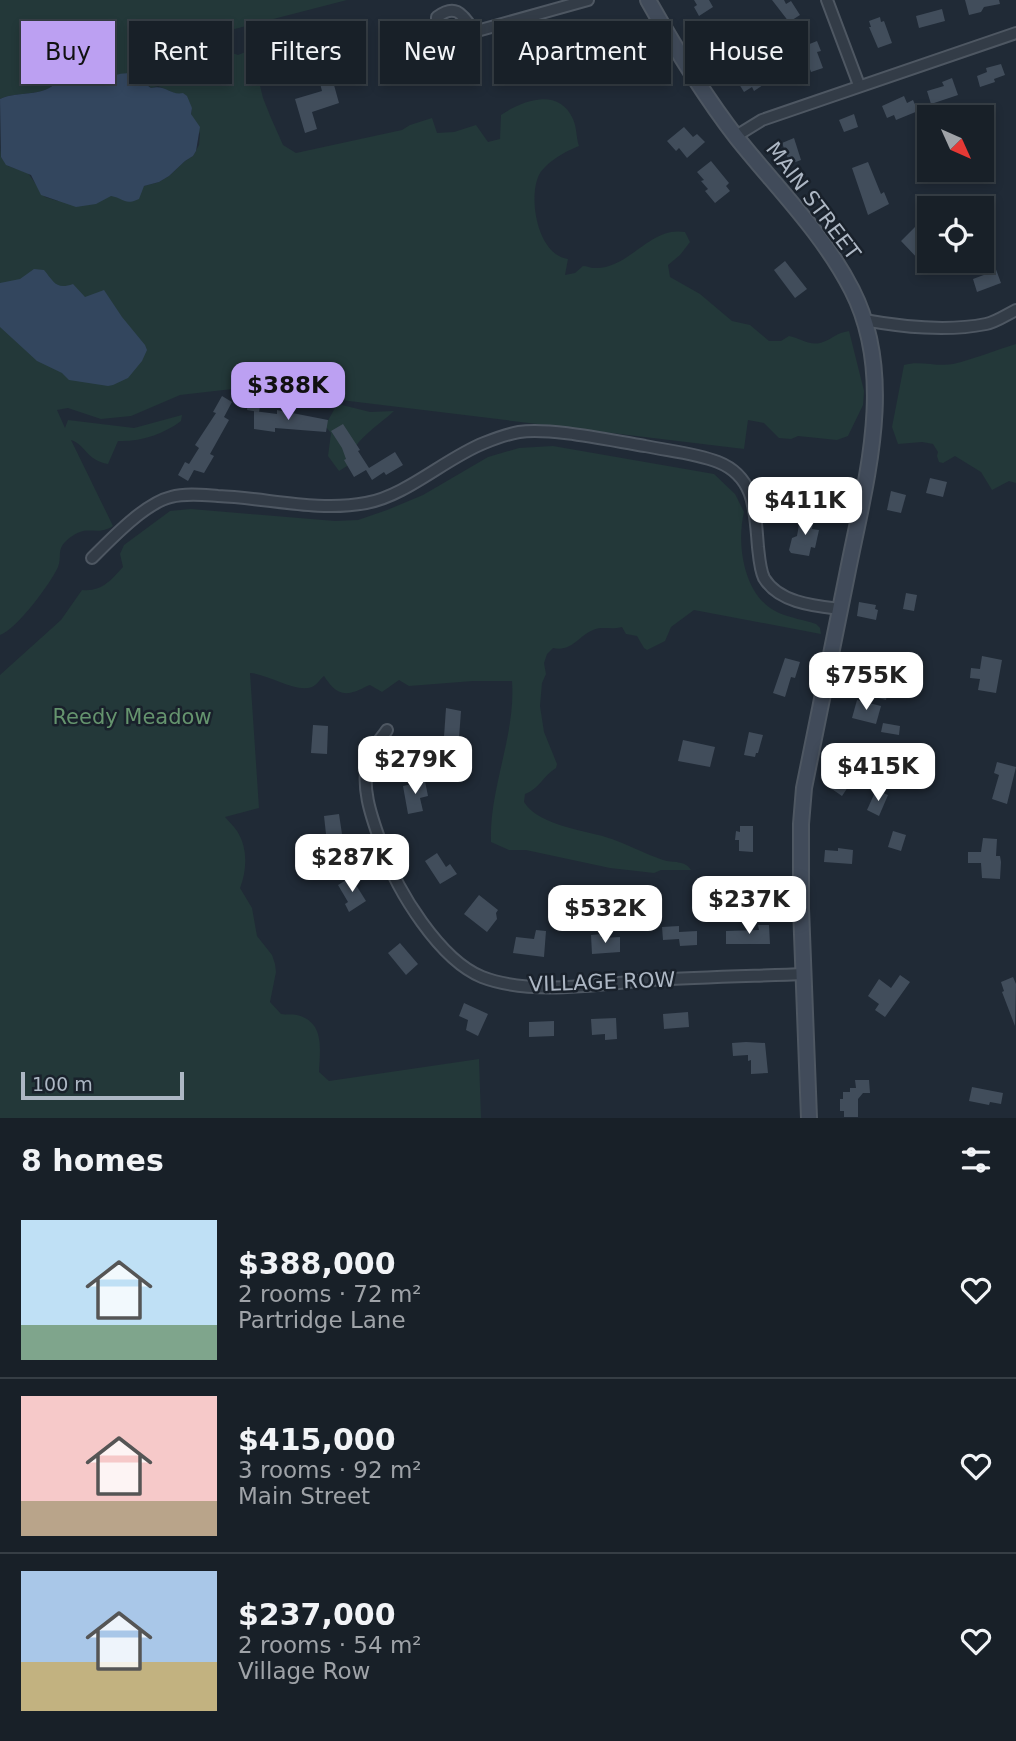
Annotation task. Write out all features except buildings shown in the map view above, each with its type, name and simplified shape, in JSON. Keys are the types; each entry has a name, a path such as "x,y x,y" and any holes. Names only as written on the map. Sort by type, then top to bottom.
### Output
{"street":[{"path":"480,31 588,0"},
{"name":"MAIN STREET","path":"648,0 681,60 736,136 831,255 852,290 871,346 875,387 873,429 804,788 801,908 808,1118"},
{"path":"827,0 859,85"},
{"path":"736,136 762,120 1016,33"},
{"path":"864,320 899,326 955,328 989,324 1016,310"},
{"path":"92,558 136,517 169,497 239,497 326,505 368,503 408,486 483,443 521,432 561,433 678,452 718,462 733,471 747,486 755,505 759,558 764,578 780,593 807,605 840,609"},
{"name":"VILLAGE ROW","path":"387,730 369,755 366,788 371,814 386,858 429,931 455,959 481,976 519,986 531,986 805,974"}],"green space":[{"path":"0,0 347,0 266,21 246,21 246,26 232,30 232,21 129,21 129,76 115,75 115,21 21,21 21,84 54,84 42,91 0,99"},
{"path":"246,52 246,84 260,84 283,145 296,153 402,130 432,118 437,133 454,132 476,125 488,142 500,139 501,115 510,110 540,99 559,103 573,119 579,146 542,170 536,185 535,210 542,236 549,247 557,255 568,259 565,275 575,273 583,266 606,267 661,235 685,232 690,242 668,265 670,277 700,294 732,321 750,325 769,341 781,341 789,336 809,343 818,343 849,331 864,391 863,405 848,436 837,440 798,436 791,439 779,438 764,423 748,420 744,449 241,388 180,395 131,416 101,419 68,408 57,410 65,428 68,420 134,428 182,415 181,421 159,433 143,439 118,441 108,464 95,459 71,440 113,526 101,531 79,532 65,542 61,548 58,567 48,584 24,616 0,635 0,146 1,157 8,166 28,173 45,197 58,201 159,182 193,156 199,145 200,134 191,114 192,108 179,95 158,86 151,88 147,84 232,84 232,53 238,55"},
{"path":"1016,344 1016,483 1009,481 992,490 981,472 955,456 943,463 939,462 938,452 933,444 898,444 892,427 904,365 953,364"},
{"path":"336,406 370,412 394,411 359,442 349,457 347,466 339,471 328,456 331,433 325,426"},
{"name":"Reedy Meadow","path":"553,446 714,474 735,494 744,512 742,555 750,583 758,596 767,606 779,613 816,624 820,628 821,634 694,610 671,627 665,641 647,650 637,636 626,634 622,627 593,630 570,646 553,648 547,654 540,706 544,732 557,764 538,785 525,794 524,802 531,810 552,822 612,839 663,860 682,863 691,870 661,870 654,873 610,868 526,850 509,850 491,842 494,802 510,721 512,681 409,686 399,680 382,692 370,685 343,693 335,689 324,676 314,686 305,688 250,673 259,808 225,817 241,838 245,852 240,888 252,908 257,936 272,955 275,964 270,1002 281,1014 297,1015 306,1019 317,1030 319,1072 329,1081 479,1059 481,1118 0,1118 0,675 61,620 82,590 95,589 106,584 123,567 120,554 124,545 170,511 191,509 335,521 358,520 423,495 488,457 519,448"}],"water":[{"path":"128,73 129,84 147,84 151,88 183,93 192,108 191,114 200,127 196,151 169,176 144,186 139,199 134,201 127,202 111,196 96,204 76,207 41,195 31,175 6,165 1,157 0,99 49,88 54,84 115,84 115,74"},
{"path":"34,269 44,270 59,285 73,284 85,297 104,290 147,350 128,378 108,386 69,380 62,373 37,361 0,327 0,283 20,279"}]}
